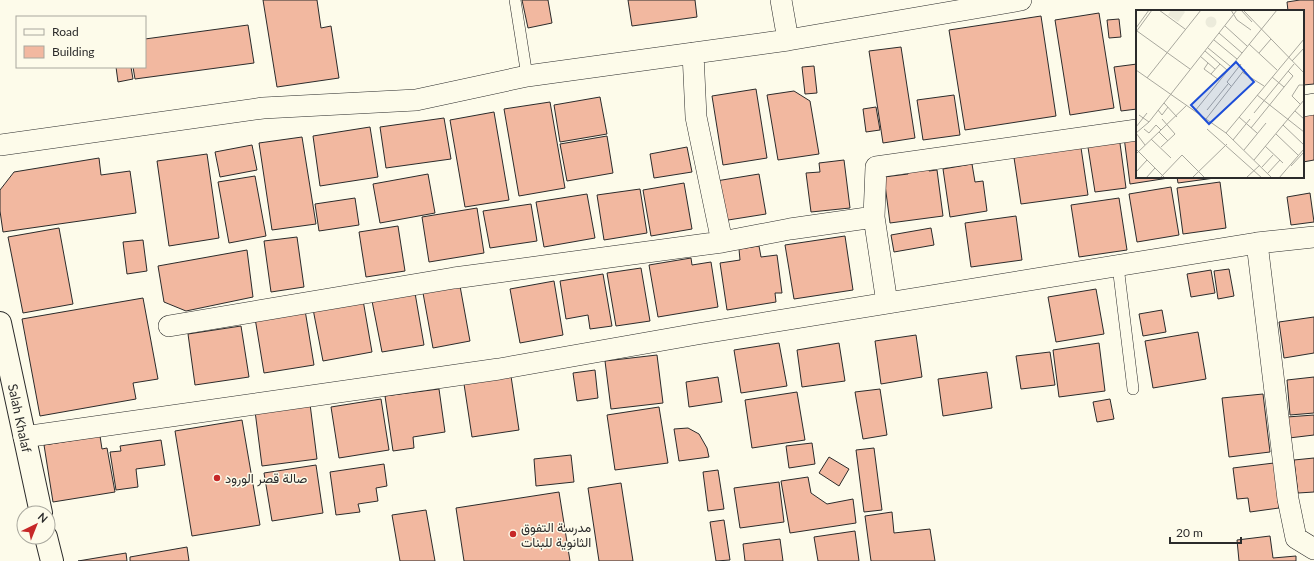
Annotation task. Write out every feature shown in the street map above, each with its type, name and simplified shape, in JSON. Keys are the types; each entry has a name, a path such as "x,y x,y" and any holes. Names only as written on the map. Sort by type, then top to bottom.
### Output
{"main road":[{"name":"Salah Khalaf","path":"0,323 39,505"},
{"path":"48,545 52,561"}],"street":[{"path":"781,0 788,40"},
{"path":"0,145 263,108 416,100 527,76 788,40 1021,0"},
{"path":"693,53 696,117 722,242"},
{"path":"1304,106 1314,104"},
{"path":"887,304 874,217 876,167 1136,130"},
{"path":"169,326 454,278 722,242 790,229 874,217"},
{"path":"24,437 499,369 705,333 1257,243 1314,237"},
{"path":"1257,243 1288,499 1296,538 1314,549"}],"lane":[{"path":"515,0 527,76"},
{"path":"1118,266 1133,389"}],"building":[{"path":"263,0 317,0 321,28 331,26 339,78 277,87"},
{"path":"522,0 548,0 552,23 528,28"},
{"path":"628,0 695,0 697,17 632,26"},
{"path":"1314,0 1314,84 1304,85 1304,10 1288,10 1287,2"},
{"path":"1099,13 1114,108 1070,115 1055,20"},
{"path":"1041,16 1056,116 965,130 949,30"},
{"path":"1119,19 1121,37 1109,38 1107,20"},
{"path":"248,25 254,63 135,79 133,68 146,68 146,39"},
{"path":"901,47 915,138 883,143 869,51"},
{"path":"1136,64 1136,109 1121,111 1114,67"},
{"path":"814,66 817,93 805,94 802,67"},
{"path":"116,68 131,68 133,79 118,82"},
{"path":"756,89 767,158 723,165 712,96"},
{"path":"794,91 810,101 819,154 778,160 767,95"},
{"path":"954,95 960,135 923,140 917,100"},
{"path":"600,97 607,134 560,142 554,105"},
{"path":"550,102 565,188 519,196 504,109"},
{"path":"876,107 880,130 866,132 863,109"},
{"path":"494,112 509,200 465,207 450,120"},
{"path":"1314,113 1314,160 1304,162 1304,114"},
{"path":"444,118 451,159 386,168 380,127"},
{"path":"370,127 378,177 320,186 313,136"},
{"path":"1136,135 1136,178 1169,178 1130,184 1124,137"},
{"path":"607,136 613,173 567,181 560,144"},
{"path":"1119,136 1126,188 1095,192 1087,141"},
{"path":"302,137 316,224 272,230 259,143"},
{"path":"1080,141 1088,195 1021,204 1013,151"},
{"path":"252,145 257,170 220,177 215,152"},
{"path":"687,147 692,172 654,178 650,154"},
{"path":"207,154 219,238 169,246 157,161"},
{"path":"99,158 101,175 130,171 136,213 3,232 0,211 0,190 14,172"},
{"path":"844,160 850,208 811,212 806,173 820,172 819,163"},
{"path":"972,164 975,182 983,181 987,211 950,217 943,169"},
{"path":"929,165 929,171 937,170 943,216 890,223 884,177 908,174 907,167"},
{"path":"428,174 435,213 380,223 373,184"},
{"path":"759,174 766,214 722,221 716,181"},
{"path":"255,176 266,236 229,243 218,182"},
{"path":"1177,178 1215,178 1178,183"},
{"path":"1220,182 1226,228 1183,234 1177,188"},
{"path":"684,183 692,229 651,236 643,190"},
{"path":"1171,187 1179,235 1137,242 1129,194"},
{"path":"640,189 647,233 604,240 597,195"},
{"path":"1310,193 1314,222 1291,225 1287,197"},
{"path":"587,194 595,238 544,247 536,202"},
{"path":"355,198 359,225 319,231 315,204"},
{"path":"1119,198 1127,250 1079,257 1071,205"},
{"path":"531,204 537,241 490,248 483,211"},
{"path":"477,208 484,253 429,262 422,217"},
{"path":"1016,216 1022,260 971,267 965,223"},
{"path":"398,226 405,271 366,277 359,232"},
{"path":"59,228 73,304 23,313 8,237"},
{"path":"931,228 934,245 894,252 891,235"},
{"path":"845,236 853,290 794,299 785,245"},
{"path":"297,237 304,287 271,292 264,241"},
{"path":"143,240 147,271 127,274 123,242"},
{"path":"759,246 761,257 777,255 782,293 775,293 776,302 727,310 720,263 740,260 739,249"},
{"path":"247,250 253,297 186,311 164,302 158,266"},
{"path":"691,258 692,265 711,262 718,307 658,317 649,265"},
{"path":"641,268 650,321 616,326 607,273"},
{"path":"1229,269 1234,296 1218,299 1214,271"},
{"path":"1211,270 1215,293 1191,297 1187,274"},
{"path":"603,274 612,326 590,329 588,315 566,319 560,281"},
{"path":"554,281 563,335 520,343 510,289"},
{"path":"460,286 470,341 433,348 423,293"},
{"path":"1096,289 1104,334 1056,342 1048,297"},
{"path":"415,293 424,345 382,352 372,301"},
{"path":"143,298 158,379 133,383 136,399 40,416 22,319"},
{"path":"363,300 372,352 323,361 313,309"},
{"path":"305,310 314,365 264,373 255,318"},
{"path":"1162,310 1166,332 1143,336 1139,314"},
{"path":"1314,317 1314,353 1284,358 1279,322"},
{"path":"241,326 249,377 195,385 188,334"},
{"path":"1198,332 1206,379 1153,388 1145,341"},
{"path":"916,335 922,377 881,384 875,341"},
{"path":"779,343 787,386 741,393 734,350"},
{"path":"839,343 845,381 802,387 797,350"},
{"path":"1099,343 1105,391 1059,397 1053,350"},
{"path":"1050,352 1055,385 1021,389 1016,356"},
{"path":"657,355 663,403 611,409 605,361"},
{"path":"595,370 598,398 577,401 573,373"},
{"path":"987,372 992,408 943,416 938,379"},
{"path":"511,376 519,430 472,437 464,384"},
{"path":"718,377 722,402 689,407 686,382"},
{"path":"1314,377 1314,413 1290,415 1287,380"},
{"path":"439,389 445,432 413,437 414,448 393,451 385,396"},
{"path":"880,389 887,435 863,439 855,392"},
{"path":"797,392 805,440 752,448 745,400"},
{"path":"1263,394 1270,452 1229,457 1222,398"},
{"path":"381,399 389,450 339,458 331,407"},
{"path":"1110,399 1114,419 1097,422 1093,402"},
{"path":"310,404 317,459 262,466 255,411"},
{"path":"659,407 668,463 615,470 607,415"},
{"path":"1314,415 1314,435 1289,438 1287,417"},
{"name":"صالة قصر الورود","path":"242,420 260,525 192,536 175,431"},
{"path":"688,428 699,434 707,448 709,457 679,461 674,429"},
{"path":"100,436 102,449 107,448 115,492 53,502 44,445"},
{"path":"161,440 165,465 136,469 138,487 116,490 110,452 121,451 120,446"},
{"path":"812,443 815,464 789,468 786,446"},
{"path":"874,448 882,510 864,512 856,450"},
{"path":"571,455 574,482 536,486 534,459"},
{"path":"829,457 849,469 839,486 819,473"},
{"path":"1314,458 1314,492 1298,493 1294,460"},
{"path":"1274,463 1279,508 1250,512 1248,498 1237,499 1233,468"},
{"path":"384,464 387,486 376,488 378,501 358,504 360,512 336,515 330,472"},
{"path":"316,465 323,513 272,521 264,473"},
{"path":"718,470 724,509 708,511 703,472"},
{"path":"808,477 811,493 827,504 853,499 856,523 790,533 781,481"},
{"path":"779,482 784,522 740,528 734,488"},
{"name":"مدرسة التفوق الثانوية للبنات","path":"621,483 633,561 599,561 588,488"},
{"name":"مدرسة التفوق الثانوية للبنات","path":"559,492 570,561 464,561 456,508"},
{"path":"426,510 435,561 400,561 392,515"},
{"path":"892,512 894,533 930,529 935,561 871,561 865,516"},
{"path":"724,520 730,560 716,561 710,522"},
{"path":"855,531 859,561 818,561 814,537"},
{"path":"1270,536 1273,558 1296,556 1296,561 1239,561 1237,540"},
{"path":"780,539 783,561 745,561 743,544"},
{"path":"187,547 189,561 130,561 130,557"},
{"path":"126,553 127,561 78,561"}],"place":[{"name":"صالة قصر الورود","path":"217,478"},
{"name":"مدرسة التفوق الثانوية للبنات","path":"513,534"}]}
